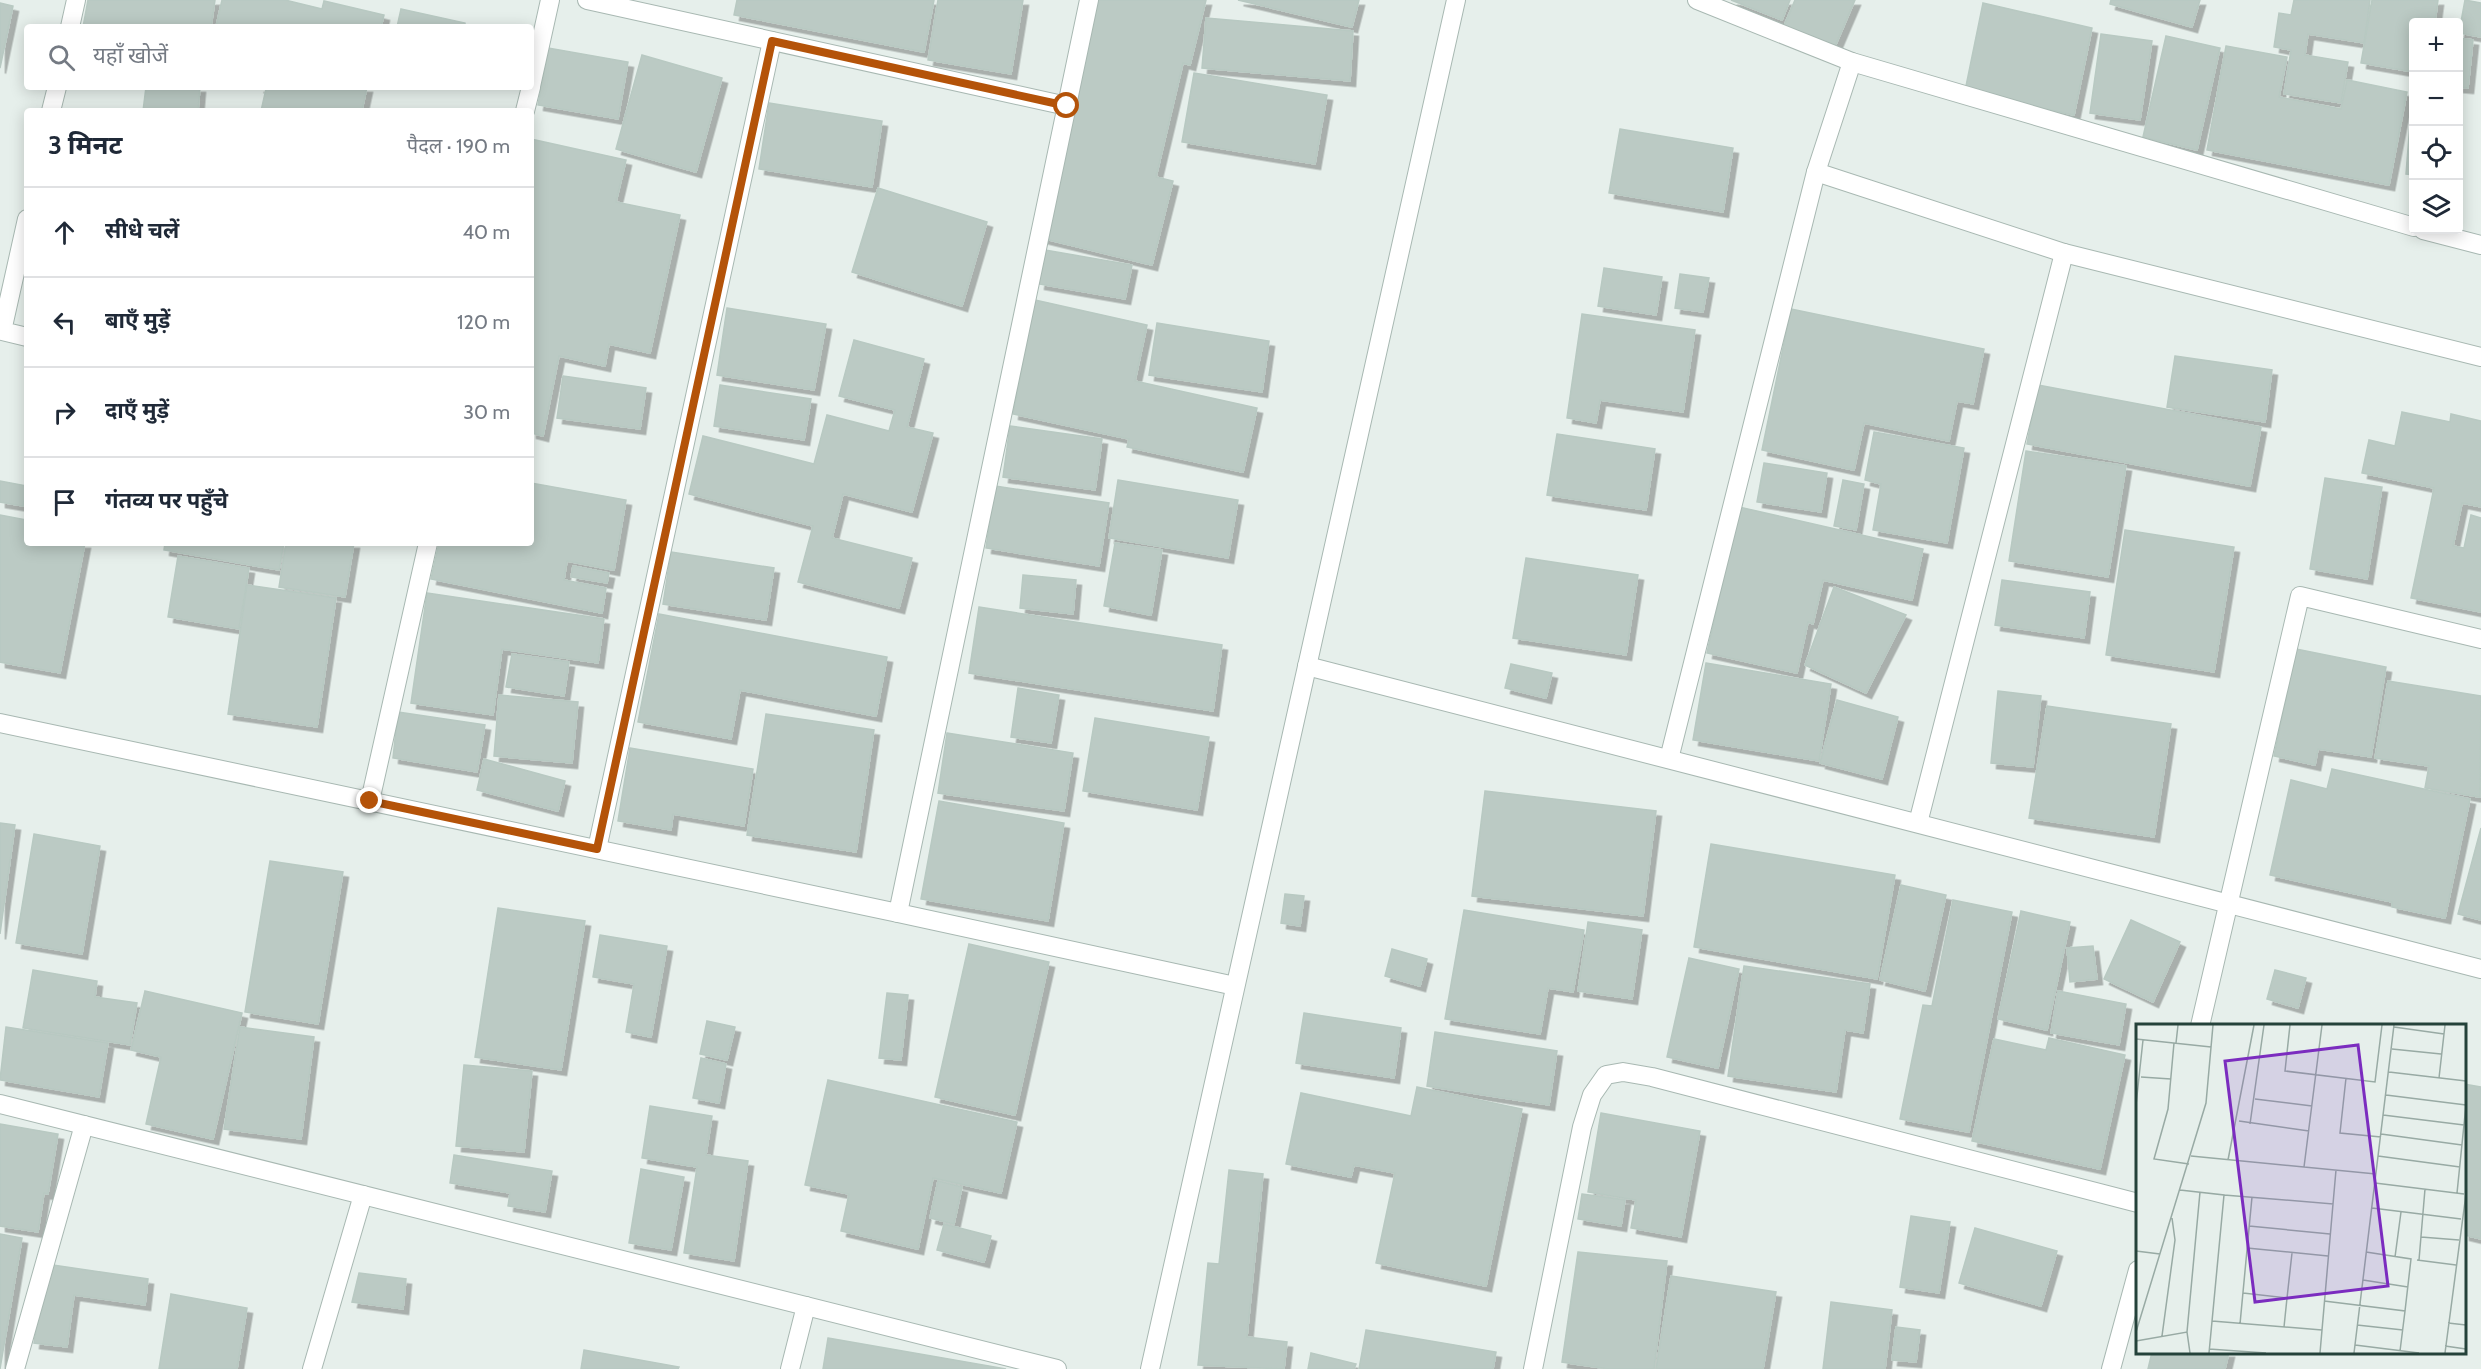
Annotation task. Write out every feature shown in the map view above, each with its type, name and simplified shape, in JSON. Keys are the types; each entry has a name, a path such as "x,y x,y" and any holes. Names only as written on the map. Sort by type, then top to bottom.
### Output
{"street":[{"path":"71,24 76,0"},
{"path":"534,72 550,0"},
{"path":"587,0 1067,106"},
{"path":"898,913 1089,0"},
{"path":"1150,1369 1456,0"},
{"path":"1698,0 1852,62 2409,226"},
{"path":"597,849 772,41"},
{"path":"1669,759 1816,172 1852,62"},
{"path":"52,108 56,90"},
{"path":"526,108 530,90"},
{"path":"1816,172 2064,253 2481,357"},
{"path":"24,232 1,331 24,336"},
{"path":"2438,234 2481,245"},
{"path":"1918,823 2064,253"},
{"path":"370,801 427,546"},
{"path":"2200,1024 2300,596 2481,639"},
{"path":"1307,666 2481,969"},
{"path":"0,723 1235,986"},
{"path":"1533,1369 1582,1127 1592,1095 1606,1075 1623,1072 1652,1077 2136,1202"},
{"path":"0,1104 1057,1369"},
{"path":"15,1369 84,1125"},
{"path":"312,1369 363,1195"},
{"path":"2110,1369 2136,1277"},
{"path":"790,1369 806,1306"}],"building":[{"path":"88,0 215,0 211,24 84,24"},
{"path":"222,0 285,0 322,9 324,1 384,15 382,24 217,24"},
{"path":"737,0 934,0 924,52 734,15"},
{"path":"938,0 1023,0 1011,74 928,60"},
{"path":"1095,0 1206,0 1190,65 1183,63 1156,177 1173,181 1152,265 1041,238"},
{"path":"1238,0 1359,0 1352,27"},
{"path":"1731,0 1790,0 1782,20"},
{"path":"1795,0 1855,0 1834,49 1783,28"},
{"path":"2111,0 2200,0 2192,27 2110,4"},
{"path":"2294,0 2370,0 2364,43 2308,34 2305,55 2348,62 2341,103 2284,94 2291,50 2274,47 2279,13 2291,15"},
{"path":"2372,0 2438,0 2436,18 2409,18 2409,71 2361,63"},
{"path":"2465,0 2481,3 2481,37 2463,34 2462,18"},
{"path":"0,3 13,6 0,68"},
{"path":"1983,3 2092,28 2074,115 1965,91"},
{"path":"401,9 465,23 465,24 398,24"},
{"path":"1206,18 1353,31 1350,81 1202,68"},
{"path":"2101,34 2152,41 2140,120 2090,113"},
{"path":"2166,36 2220,48 2197,150 2143,137"},
{"path":"2463,39 2473,40 2468,88 2463,88"},
{"path":"2226,46 2287,57 2279,97 2341,109 2347,80 2407,92 2389,185 2207,150"},
{"path":"548,48 628,62 618,119 538,105"},
{"path":"642,55 722,78 696,172 616,149"},
{"path":"1194,73 1327,95 1315,164 1182,142"},
{"path":"146,90 200,90 198,108 143,108"},
{"path":"266,90 366,90 362,108 262,108"},
{"path":"769,103 882,121 872,187 759,169"},
{"path":"1620,129 1733,148 1723,212 1609,193"},
{"path":"2409,136 2409,174 2406,174"},
{"path":"534,140 626,160 616,202 680,215 650,353 609,344 605,366 559,356 543,436 534,434"},
{"path":"878,188 987,222 962,306 852,272"},
{"path":"1045,250 1132,265 1125,299 1039,284"},
{"path":"1604,268 1662,277 1656,315 1598,306"},
{"path":"1680,274 1709,278 1703,312 1675,308"},
{"path":"1035,300 1147,325 1135,381 1257,408 1243,472 1127,447 1129,439 1013,414"},
{"path":"727,308 826,324 814,390 717,375"},
{"path":"1791,309 1984,349 1973,404 1957,401 1949,441 1864,423 1854,470 1762,450"},
{"path":"1582,314 1695,330 1683,412 1600,400 1596,423 1567,418"},
{"path":"1157,323 1269,341 1262,392 1149,375"},
{"path":"854,340 924,359 907,427 933,433 912,512 843,494 832,538 912,558 899,608 798,582 813,526 689,494 703,436 814,464 827,415 889,431 895,410 839,396"},
{"path":"2175,356 2272,370 2265,422 2167,407"},
{"path":"563,376 646,388 640,429 557,418"},
{"path":"720,385 811,399 804,440 714,426"},
{"path":"2038,385 2261,427 2250,486 2027,444"},
{"path":"2402,412 2450,422 2451,414 2481,421 2481,507 2462,503 2453,546 2464,548 2471,515 2481,518 2481,612 2411,598 2434,488 2362,473 2369,440 2395,446"},
{"path":"1010,426 1102,439 1095,490 1003,477"},
{"path":"1874,432 1964,448 1947,543 1873,530 1881,484 1865,480"},
{"path":"1557,434 1655,449 1646,510 1547,495"},
{"path":"2026,451 2126,466 2108,577 2009,561"},
{"path":"1764,463 1827,473 1821,512 1757,502"},
{"path":"2325,478 2382,487 2367,579 2310,569"},
{"path":"1118,480 1238,500 1228,558 1109,538"},
{"path":"1843,480 1864,484 1856,530 1834,526"},
{"path":"0,481 24,485 23,506 0,502"},
{"path":"534,484 626,500 614,570 567,561 564,580 606,588 602,613 431,579 438,546 534,546"},
{"path":"995,486 1109,503 1099,566 986,548"},
{"path":"1739,507 1923,549 1912,600 1823,580 1813,624 1808,622 1797,673 1707,653"},
{"path":"0,515 24,519 24,546 84,546 60,673 0,662"},
{"path":"2125,530 2234,547 2214,672 2106,655"},
{"path":"1115,543 1162,550 1151,615 1104,606"},
{"path":"165,546 283,546 279,570 164,550"},
{"path":"286,546 354,546 345,597 279,587"},
{"path":"671,552 774,568 766,620 663,604"},
{"path":"178,556 249,568 239,629 168,617"},
{"path":"1526,558 1638,575 1626,655 1513,638"},
{"path":"573,566 609,573 607,583 571,577"},
{"path":"1023,575 1076,580 1073,614 1020,608"},
{"path":"2002,580 2090,592 2084,638 1995,625"},
{"path":"247,585 336,598 317,727 228,714"},
{"path":"1834,587 1906,615 1866,693 1805,665"},
{"path":"427,593 604,619 598,663 502,649 493,715 411,703"},
{"path":"979,607 1222,645 1213,711 969,673"},
{"path":"659,614 887,657 876,716 740,690 731,739 638,722"},
{"path":"2296,649 2386,667 2371,757 2318,749 2315,765 2274,756"},
{"path":"512,654 569,662 564,696 506,687"},
{"path":"1706,663 1831,684 1819,761 1693,740"},
{"path":"1511,664 1552,673 1546,698 1505,688"},
{"path":"2388,681 2481,696 2480,797 2425,788 2429,766 2375,758"},
{"path":"1018,688 1059,695 1051,743 1011,737"},
{"path":"1998,691 2041,696 2033,767 1991,763"},
{"path":"499,695 578,702 572,763 494,756"},
{"path":"1837,700 1898,717 1882,779 1820,763"},
{"path":"2047,706 2171,724 2154,837 2029,818"},
{"path":"398,712 485,725 477,772 393,758"},
{"path":"766,714 874,730 856,852 747,835"},
{"path":"1095,718 1209,737 1197,810 1083,791"},
{"path":"947,733 1073,753 1064,811 938,793"},
{"path":"630,748 753,769 744,826 673,814 671,830 618,821"},
{"path":"484,759 565,781 558,811 477,790"},
{"path":"2332,769 2470,799 2445,918 2392,907 2392,902 2270,875 2291,780 2327,789"},
{"path":"1485,791 1656,811 1643,916 1472,896"},
{"path":"939,801 1064,823 1048,921 921,899"},
{"path":"0,823 15,825 0,934"},
{"path":"2481,828 2481,920 2458,914"},
{"path":"34,834 100,846 82,954 16,943"},
{"path":"1711,844 1895,875 1877,979 1694,947"},
{"path":"270,861 343,872 318,1024 245,1012"},
{"path":"1901,885 1946,895 1925,991 1880,980"},
{"path":"1285,894 1304,896 1300,926 1281,923"},
{"path":"1953,900 2012,912 1969,1132 1900,1119 1923,1005 1932,1006"},
{"path":"498,908 585,921 561,1070 475,1057"},
{"path":"1464,910 1584,930 1573,992 1548,988 1540,1034 1445,1019"},
{"path":"2021,911 2070,922 2047,1030 1998,1019"},
{"path":"2131,920 2180,942 2153,1002 2104,979"},
{"path":"1588,922 1642,930 1632,999 1578,991"},
{"path":"600,935 667,946 651,1037 626,1032 634,984 593,977"},
{"path":"969,944 1049,962 1015,1115 935,1097"},
{"path":"2093,946 2097,979 2070,982 2067,948"},
{"path":"1392,949 1427,959 1420,986 1385,976"},
{"path":"1689,958 1739,969 1718,1068 1667,1057"},
{"path":"1744,966 1870,984 1863,1033 1845,1030 1836,1092 1728,1076"},
{"path":"33,970 97,981 95,997 137,1003 130,1045 23,1028"},
{"path":"2275,970 2306,978 2298,1008 2267,999"},
{"path":"145,991 242,1013 213,1139 146,1124 161,1057 131,1050"},
{"path":"2058,991 2126,1004 2119,1045 2051,1033"},
{"path":"887,993 908,995 901,1060 879,1058"},
{"path":"1304,1013 1401,1028 1394,1078 1296,1063"},
{"path":"707,1021 735,1027 727,1060 700,1054"},
{"path":"6,1027 108,1043 99,1097 0,1080"},
{"path":"240,1027 314,1037 301,1139 224,1129"},
{"path":"1435,1032 1557,1051 1549,1105 1427,1086"},
{"path":"2049,1038 2125,1055 2100,1169 1972,1141 1994,1039 2046,1050"},
{"path":"701,1058 726,1064 719,1103 693,1098"},
{"path":"464,1065 532,1071 524,1152 456,1146"},
{"path":"828,1080 1017,1122 1001,1193 933,1178 918,1249 841,1231 849,1194 805,1185"},
{"path":"2466,1084 2481,1087 2481,1239 2466,1235"},
{"path":"1417,1087 1522,1109 1486,1286 1376,1263 1395,1173 1354,1165 1351,1177 1286,1164 1301,1093 1411,1116"},
{"path":"650,1106 712,1116 706,1155 748,1161 734,1261 684,1253 697,1167 642,1158"},
{"path":"1601,1113 1700,1131 1681,1237 1631,1228 1636,1200 1588,1192"},
{"path":"0,1124 58,1134 48,1194 44,1193 38,1232 0,1226"},
{"path":"454,1155 552,1171 545,1212 508,1206 510,1193 450,1183"},
{"path":"641,1169 684,1177 671,1250 629,1243"},
{"path":"1229,1170 1263,1174 1247,1337 1287,1342 1284,1369 1198,1365 1208,1263 1219,1264"},
{"path":"938,1181 962,1187 954,1224 930,1218"},
{"path":"1582,1194 1625,1200 1621,1226 1578,1219"},
{"path":"1911,1216 1950,1222 1939,1293 1900,1287"},
{"path":"944,1224 991,1236 984,1262 937,1250"},
{"path":"1975,1228 2057,1251 2041,1306 1959,1283"},
{"path":"0,1234 22,1238 0,1369"},
{"path":"1578,1252 1667,1261 1654,1369 1609,1369 1562,1362"},
{"path":"46,1264 148,1279 145,1305 74,1295 67,1347 34,1343"},
{"path":"359,1273 406,1279 403,1309 352,1302"},
{"path":"1671,1276 1776,1292 1763,1369 1656,1369"},
{"path":"171,1294 247,1308 237,1369 159,1369"},
{"path":"1831,1302 1892,1310 1885,1369 1823,1369"},
{"path":"1896,1327 1920,1330 1916,1362 1892,1360"},
{"path":"1366,1330 1496,1352 1493,1369 1359,1369"},
{"path":"828,1338 1006,1369 823,1369"},
{"path":"584,1350 679,1367 678,1369 581,1369"},
{"path":"1311,1353 1356,1364 1354,1369 1308,1369"},
{"path":"2152,1354 2229,1354 2225,1369 2148,1369"}],"route":[{"path":"370,801 597,849 772,41 1067,106"}]}
